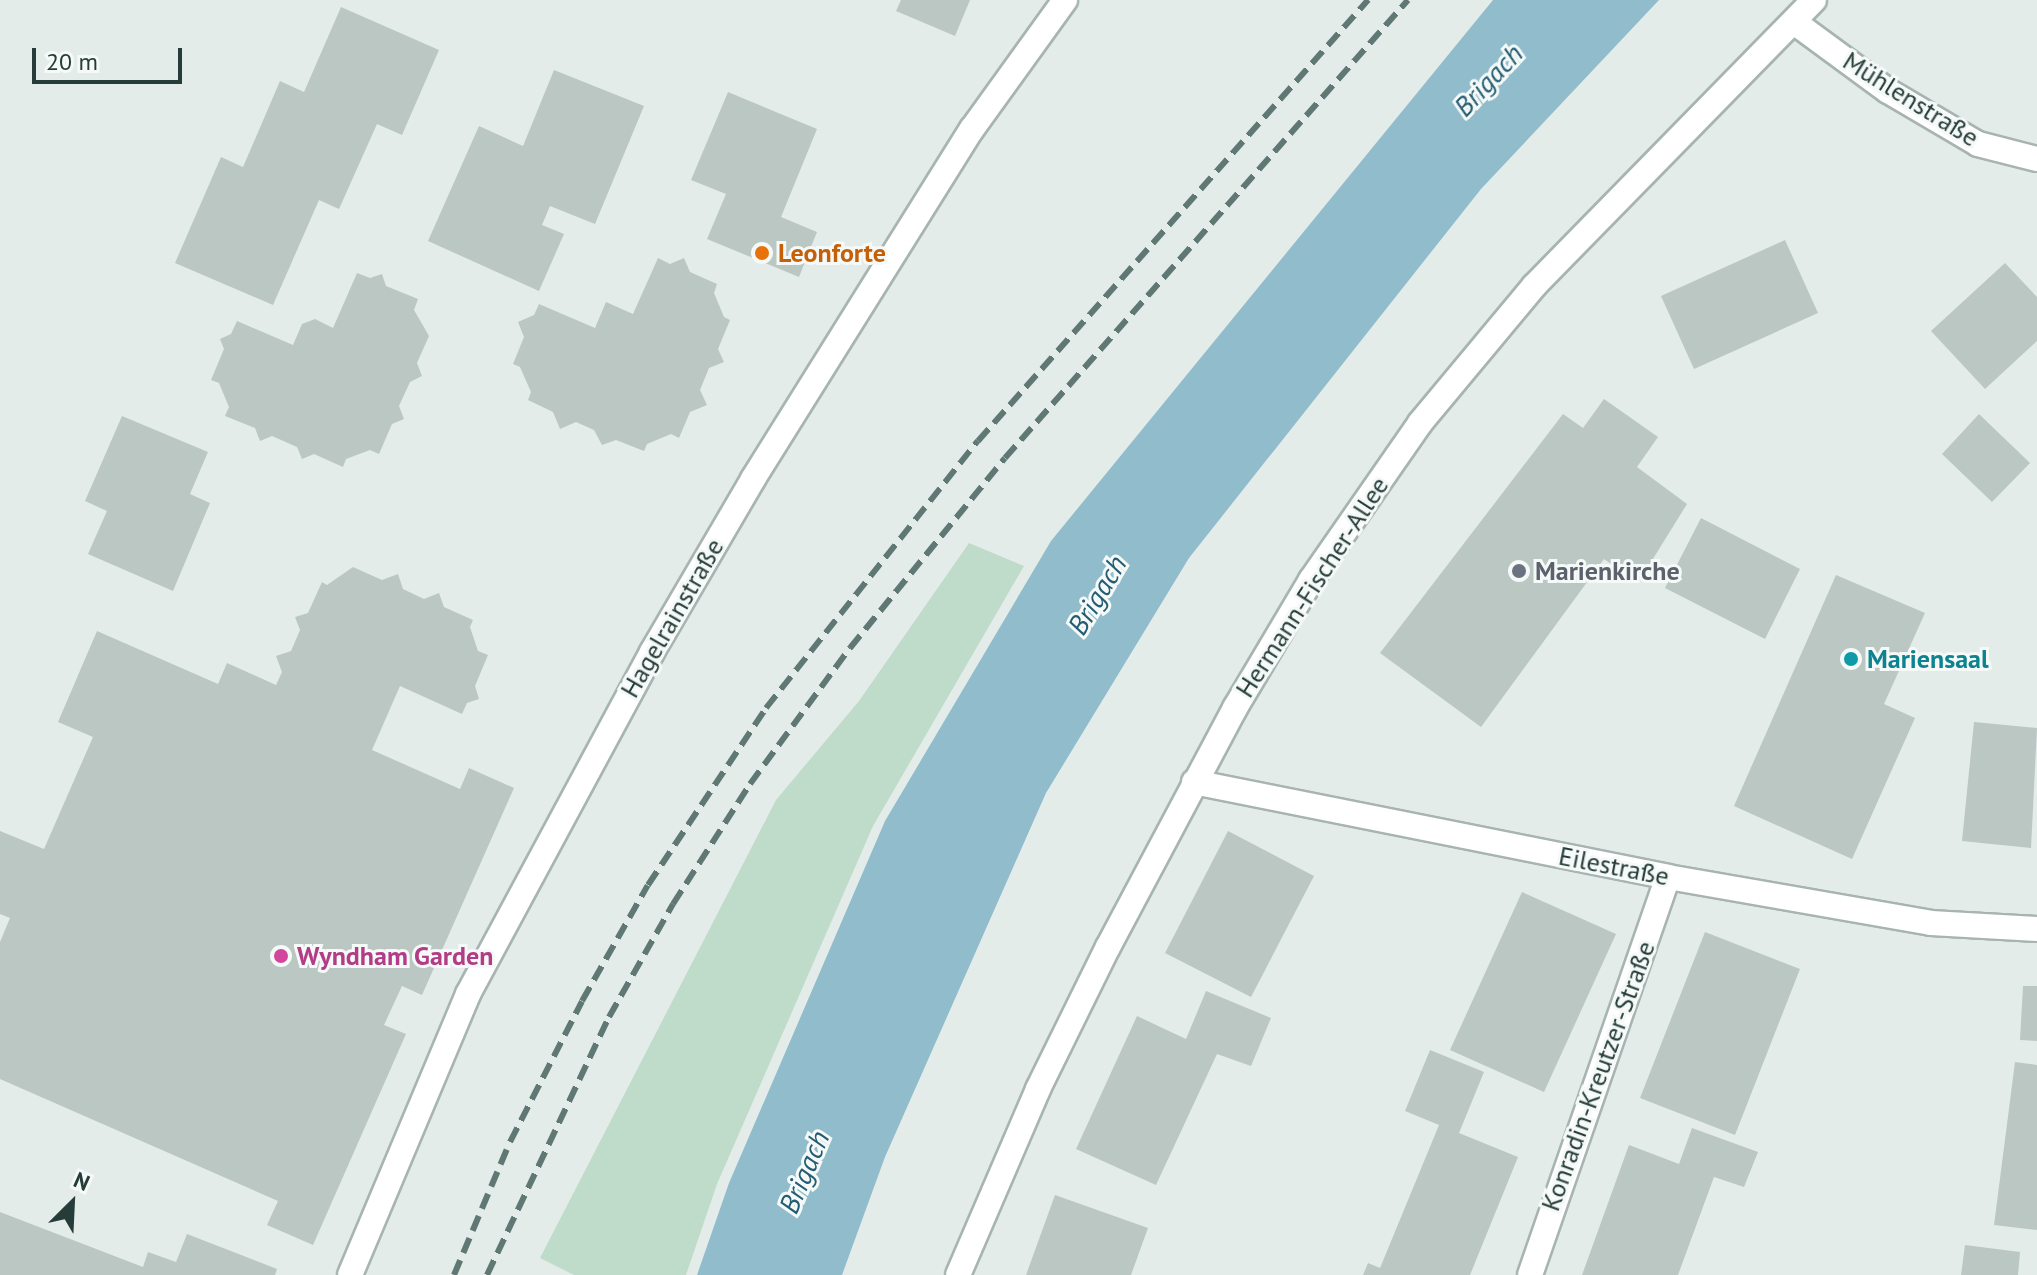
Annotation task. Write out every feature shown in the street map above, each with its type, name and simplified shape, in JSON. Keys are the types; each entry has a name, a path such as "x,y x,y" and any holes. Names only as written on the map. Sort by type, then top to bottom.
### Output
{"street":[{"name":"Hagelrainstraße","path":"350,1275 468,994 652,652 753,479 972,129 1065,0"},
{"name":"Hermann-Fischer-Allee","path":"958,1275 1038,1089 1194,782 1311,580 1420,423 1534,286 1814,0"},
{"name":"Mühlenstraße","path":"1794,22 1888,91 1978,144 2037,159"},
{"name":"Eilestraße","path":"1194,782 1668,877 1931,923 2037,929"},
{"name":"Konradin-Kreutzer-Straße","path":"1530,1275 1668,877"}],"green space":[{"path":"969,543 1024,566 873,826 717,1184 686,1275 574,1275 540,1258 776,800 859,701"}],"water":[{"name":"Brigach","path":"1493,0 1659,0 1481,189 1189,558 1046,793 885,1157 842,1275 697,1275 729,1183 885,821 1051,541"}],"building":[{"path":"901,0 970,0 955,36 896,11"},
{"path":"341,7 439,50 402,135 377,124 339,209 319,200 273,305 175,263 221,157 243,167 280,81 304,92"},
{"path":"554,70 644,106 595,224 550,206 542,225 564,234 539,291 428,241 479,126 523,146"},
{"path":"728,92 817,129 781,217 817,232 799,277 707,239 726,194 691,180"},
{"path":"1785,240 1818,313 1694,369 1661,296"},
{"path":"658,258 670,264 684,258 690,272 717,284 714,293 724,317 730,320 718,349 724,362 709,368 700,390 707,405 690,412 679,438 671,434 647,444 644,451 616,440 602,445 594,430 576,422 560,429 553,412 528,400 531,392 520,367 513,364 524,337 518,322 534,315 539,304 595,328 606,302 633,314"},
{"path":"2005,263 2037,297 2037,341 1985,389 1931,331"},
{"path":"357,273 370,278 382,274 386,286 418,299 414,310 429,336 417,363 422,376 410,382 399,406 404,419 392,424 379,454 370,450 346,459 343,467 314,454 302,459 297,447 272,436 260,441 255,428 225,416 229,407 219,383 211,380 224,349 220,339 231,334 237,321 293,345 302,324 315,319 333,328"},
{"name":"Marienkirche","path":"1604,399 1658,437 1637,467 1687,504 1638,583 1604,559 1481,727 1380,653 1563,414 1583,428"},
{"path":"1979,414 2030,463 1992,502 1942,454"},
{"path":"122,416 208,452 190,494 210,503 173,591 88,554 107,511 85,501"},
{"path":"1701,518 1800,569 1765,639 1665,588"},
{"path":"353,567 382,580 398,574 403,589 424,599 439,593 444,607 473,620 470,627 478,651 488,655 475,686 479,699 467,703 462,714 400,686 372,750 460,789 469,768 514,788 422,995 402,986 384,1025 406,1034 313,1245 267,1225 278,1201 0,1079 0,942 10,918 0,914 0,831 44,849 93,737 58,722 97,631 218,684 227,663 276,685 282,672 276,656 291,651 300,630 295,617 308,613 322,582 327,585"},
{"name":"Mariensaal","path":"1836,575 1925,613 1884,704 1915,718 1852,859 1734,806"},
{"path":"1974,722 2037,728 2031,848 1962,841"},
{"path":"1228,831 1314,876 1251,997 1165,953"},
{"path":"1522,892 1616,934 1544,1092 1450,1050"},
{"path":"1705,932 1800,969 1735,1135 1640,1098"},
{"path":"2023,986 2037,986 2037,1041 2020,1040"},
{"path":"1206,991 1271,1018 1251,1066 1217,1054 1156,1185 1076,1149 1137,1016 1186,1039"},
{"path":"1430,1050 1484,1072 1459,1133 1518,1157 1470,1275 1363,1275 1368,1263 1380,1268 1439,1125 1405,1111"},
{"path":"2015,1062 2037,1065 2037,1230 1994,1225"},
{"path":"1692,1128 1758,1152 1744,1187 1714,1177 1678,1275 1582,1275 1629,1145 1679,1164"},
{"path":"1055,1195 1148,1228 1131,1275 1026,1275"},
{"path":"0,1212 143,1267 148,1252 176,1262 187,1234 277,1269 275,1275 0,1275"},
{"path":"1965,1245 2020,1252 2018,1275 1961,1275"}],"railway":[{"path":"454,1275 510,1142 582,1001 648,885 766,708 978,441 1368,0"},
{"path":"487,1275 609,1017 673,904 750,784 850,648 1005,458 1408,0"}],"place":[{"name":"Leonforte","path":"762,253"},
{"name":"Marienkirche","path":"1519,571"},
{"name":"Mariensaal","path":"1851,659"},
{"name":"Wyndham Garden","path":"281,956"}]}
